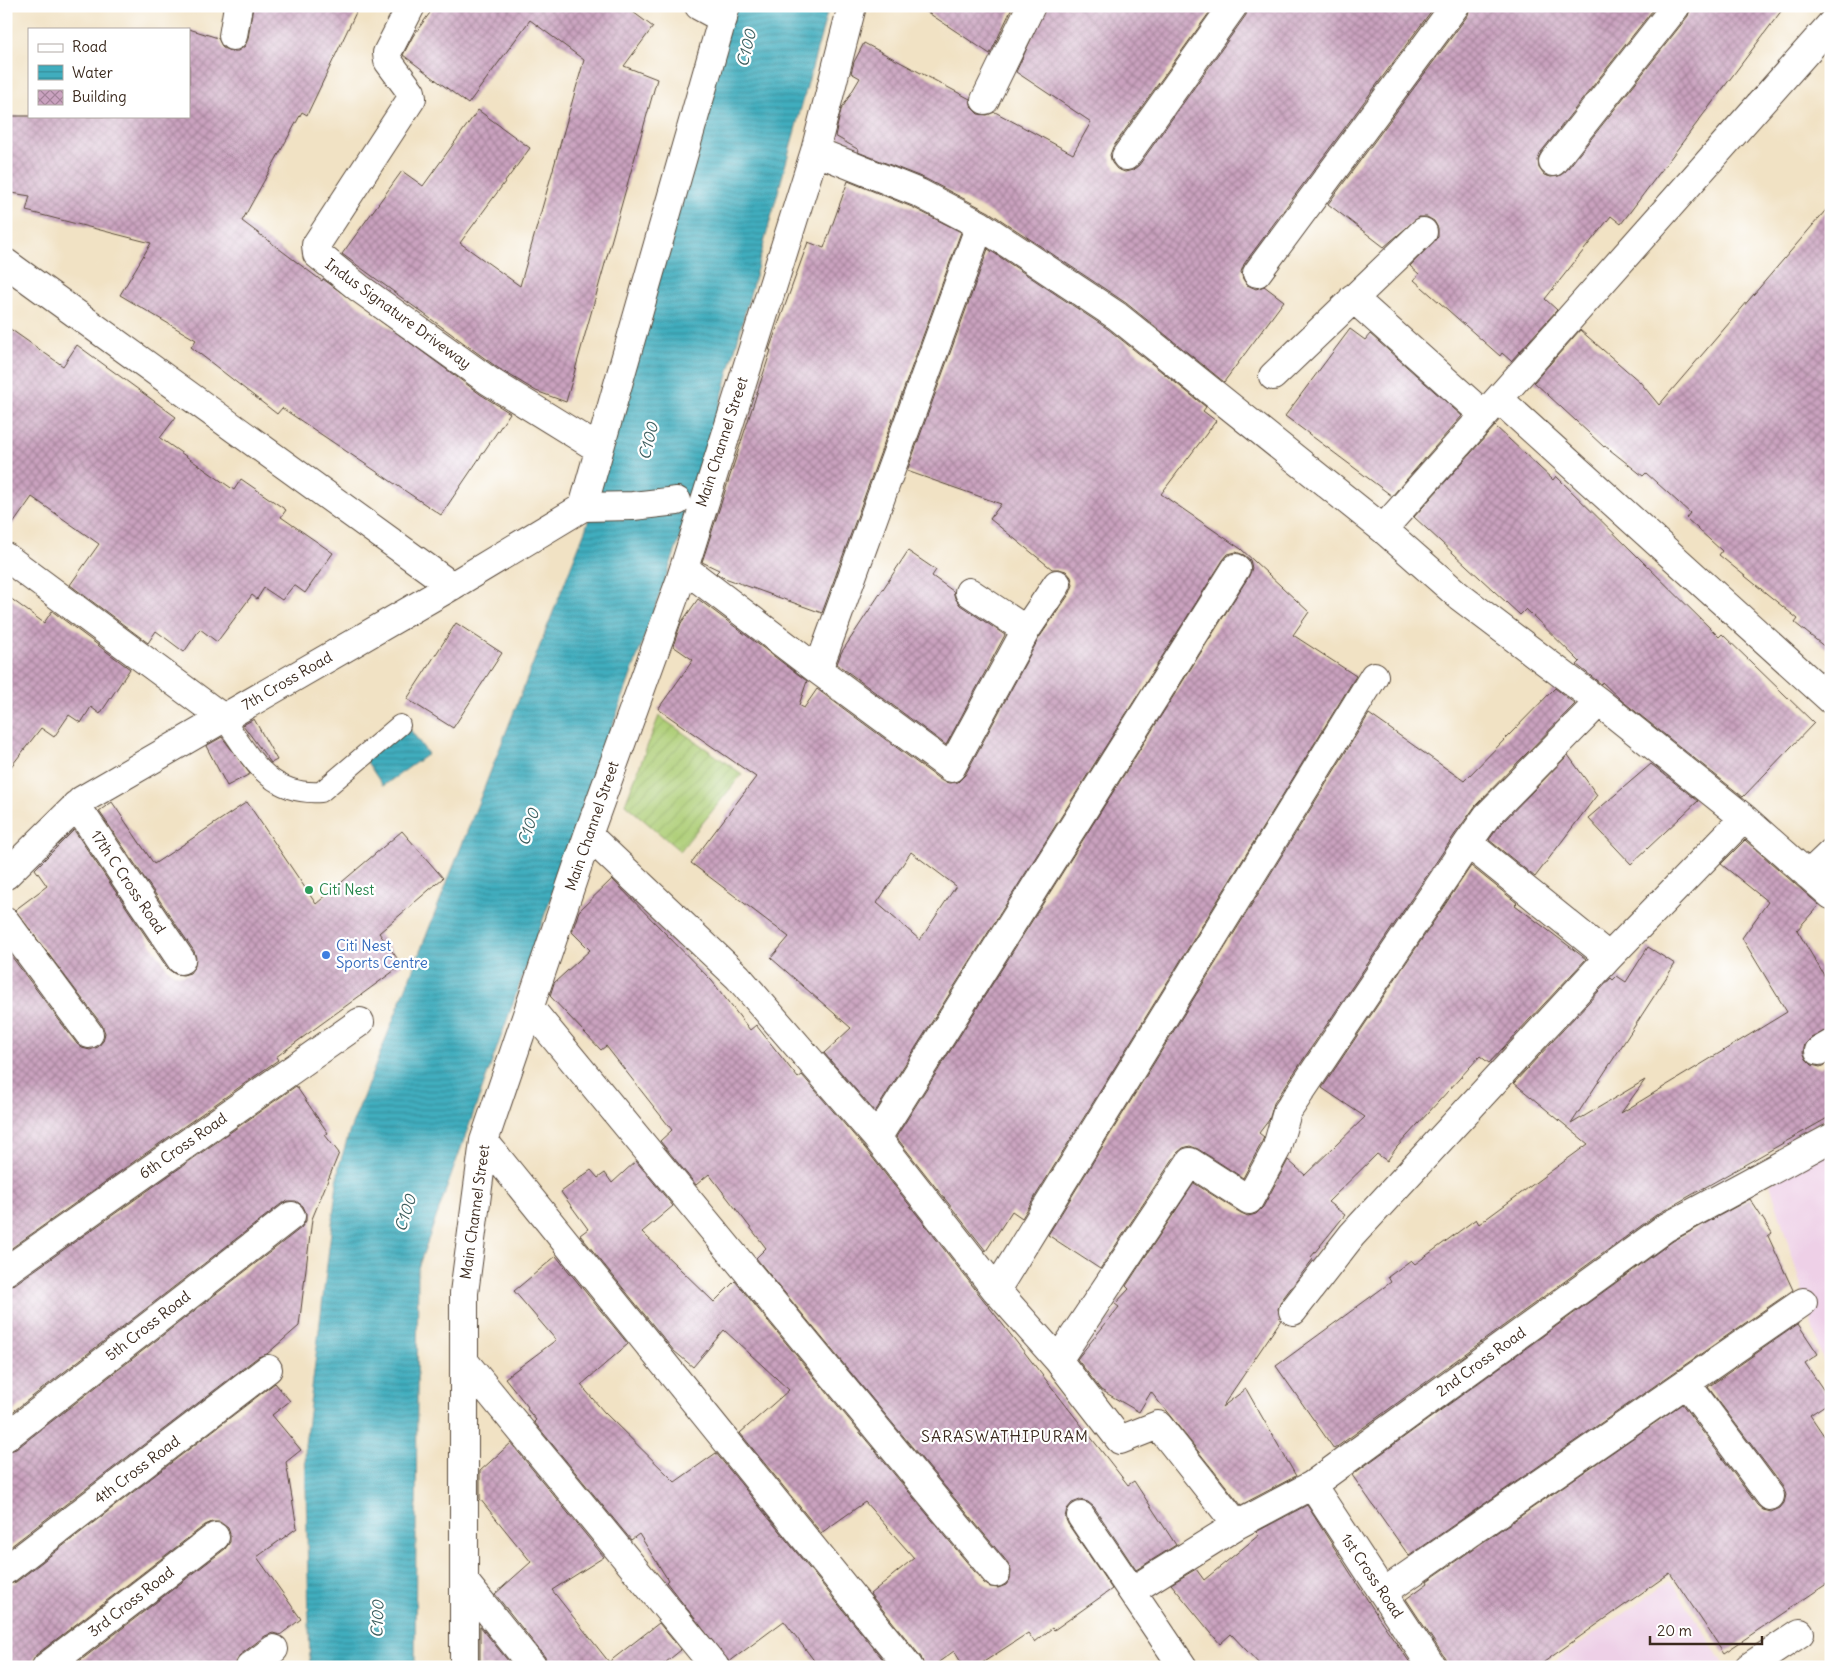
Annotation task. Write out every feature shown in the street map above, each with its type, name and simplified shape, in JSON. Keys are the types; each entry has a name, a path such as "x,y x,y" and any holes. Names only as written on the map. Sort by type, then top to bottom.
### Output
{"street":[{"path":"233,36 238,6"},
{"name":"Indus Signature Driveway","path":"412,6 387,52 388,61 411,92 411,101 316,245 316,254 358,288 489,381 599,448"},
{"path":"677,501 633,506 583,507 724,13 699,6"},
{"name":"Main Channel Street","path":"464,1667 464,1293 484,1141 588,834 684,568 815,151 852,6"},
{"path":"984,100 1031,6"},
{"path":"1126,156 1233,6"},
{"path":"1257,273 1455,6"},
{"path":"1553,162 1676,6"},
{"path":"1383,529 1831,24"},
{"path":"815,151 919,193 980,225 1117,316 1383,529 1459,596 1598,702 1744,818 1831,895"},
{"path":"818,670 980,225"},
{"path":"1273,376 1423,232"},
{"path":"6,263 452,586"},
{"path":"1353,298 1492,408 1831,700"},
{"name":"7th Cross Road","path":"6,875 82,800 452,586 583,507"},
{"path":"6,557 223,718"},
{"path":"684,568 951,768 1026,630 1057,584"},
{"path":"877,1138 1236,568"},
{"path":"969,592 1026,630"},
{"path":"996,1290 1374,676"},
{"path":"1058,1360 1190,1162 1249,1200 1276,1150 1287,1112 1468,843 1487,816 1598,702"},
{"name":"17th C Cross Road","path":"76,805 181,960"},
{"path":"1293,1311 1352,1235 1609,958 1744,818"},
{"path":"588,834 738,977 877,1138 996,1290 1058,1360 1120,1440 1158,1425 1237,1525"},
{"path":"1468,843 1609,958"},
{"path":"1808,875 1831,852"},
{"path":"6,922 89,1034"},
{"path":"530,1008 996,1573"},
{"name":"6th Cross Road","path":"6,1271 360,1022"},
{"name":"2nd Cross Road","path":"1133,1590 1237,1525 1312,1485 1665,1228 1831,1138"},
{"path":"484,1141 909,1667"},
{"name":"5th Cross Road","path":"6,1437 290,1216"},
{"path":"1384,1592 1803,1302"},
{"path":"464,1361 715,1667"},
{"name":"4th Cross Road","path":"6,1570 268,1369"},
{"path":"1686,1383 1770,1496"},
{"name":"1st Cross Road","path":"1312,1485 1432,1667"},
{"path":"1081,1516 1133,1590 1179,1665"},
{"name":"3rd Cross Road","path":"46,1667 215,1537"},
{"path":"464,1581 534,1667"},
{"path":"1749,1667 1800,1633"},
{"path":"250,1667 274,1649"}],"lane":[{"path":"223,718 263,773 276,783 306,793 321,792 400,725"}],"shaded area":[{"path":"1831,1149 1831,1386 1770,1183"},
{"path":"1671,1580 1725,1667 1547,1667"}],"green space":[{"path":"659,716 742,774 680,851 625,804"}],"water":[{"name":"C100","path":"733,6 829,6 694,499 418,1268 415,1667 310,1667 305,1445 339,1166 350,1130 586,528"},
{"path":"407,725 428,754 383,786 365,759"}],"building":[{"path":"253,6 359,6 307,115 302,112 242,221 322,281 323,279 480,394 510,413 441,515 282,408 277,414 191,347 196,340 120,295 151,243 26,211 30,196 6,192 6,116 28,116 28,118 190,118 190,29 218,38 223,48 230,51 238,51 245,46 248,39"},
{"path":"435,6 625,6 653,27 624,66 657,79 566,402 536,391 498,368 342,254 402,171 423,186 478,110 530,148 460,243 520,286 584,60 530,20 468,104 403,55 413,36"},
{"path":"918,6 1013,6 990,54"},
{"path":"1046,6 1214,6 1113,147 1110,155 1112,163 1117,169 1125,172 1133,170 1139,165 1246,15 1248,6 1435,6 1244,264 1241,272 1247,285 1256,289 1264,286 1284,301 1224,382 1126,303 989,212 926,179 858,152 859,150 835,136 841,110 860,78 851,73 854,62 864,43 970,99 972,108 978,114 987,115 995,112 1073,154 1091,122 1016,72"},
{"path":"1470,6 1656,6 1541,152 1538,160 1539,168 1544,175 1551,177 1559,176 1565,172 1688,16 1691,6 1785,6 1621,224 1611,216 1545,299 1557,310 1511,361 1502,353 1500,356 1414,280 1419,274 1410,266 1438,237 1438,228 1434,221 1427,217 1419,217 1384,247 1328,204 1468,15"},
{"path":"848,181 912,207 961,232 822,613 722,577 716,573 719,570 702,562 771,350 769,350 808,242 824,248"},
{"path":"1831,204 1831,652 1795,623 1798,619 1719,555 1722,551 1686,518 1690,513 1646,473 1643,476 1604,447 1534,382 1580,330 1640,382 1659,405"},
{"path":"988,249 1108,329 1206,407 1203,411 1216,421 1161,494 1241,549 1309,612 1293,635 1356,676 1022,1218 1012,1211 986,1251 896,1137 1249,576 1252,568 1250,560 1236,552 1228,554 1223,560 875,1112 824,1053 851,1028 771,958 789,937 691,863 756,777 658,709 693,660 673,646 681,623 698,599 807,681 799,705 804,708 817,689 942,781 949,783 958,782 965,775 1039,638 1070,593 1073,585 1071,577 1066,571 1052,569 990,519 1001,504 907,471","holes":["911,852 956,886 920,940 877,903"]},
{"path":"6,326 63,366 77,345 176,417 160,438 234,490 241,479 286,510 281,517 333,553 305,593 294,585 282,600 264,588 257,599 252,595 217,642 200,629 184,652 156,631 148,643 70,585 99,544 32,497 6,534"},
{"path":"1350,329 1365,340 1370,334 1462,416 1392,496 1285,416"},
{"path":"1495,426 1553,480 1556,476 1719,637 1722,634 1814,723 1743,797 1621,700 1602,682 1601,684 1577,665 1580,662 1526,609 1520,615 1414,517"},
{"path":"908,551 936,570 932,576 953,591 960,605 1005,635 946,745 837,664 841,653"},
{"path":"6,595 44,623 52,611 130,669 100,714 91,707 81,723 69,715 54,737 41,728 6,773"},
{"path":"456,623 502,653 453,728 407,699"},
{"path":"1555,688 1575,704 1476,805 1455,834 1274,1103 1269,1120 1259,1133 1264,1137 1243,1178 1198,1149 1190,1146 1183,1148 1177,1153 1100,1269 1048,1235 1369,714 1464,781"},
{"path":"254,719 277,760 271,763 243,725"},
{"path":"222,737 250,774 227,786 206,746"},
{"path":"1568,755 1597,795 1535,877 1489,840 1499,826"},
{"path":"1651,764 1698,801 1631,864 1588,818"},
{"path":"112,802 154,864 247,802 316,904 402,831 443,878 379,933 402,965 276,1057 278,1060 6,1252 6,949 77,1044 82,1048 90,1050 98,1047 103,1041 105,1033 102,1025 15,910 47,886 35,869 74,830 168,969 175,974 183,975 190,973 195,966 196,958 194,951 99,811"},
{"path":"1745,840 1819,905 1797,930 1831,987 1831,1028 1811,1038 1805,1044 1803,1052 1806,1059 1812,1065 1820,1067 1831,1062 1831,1116 1656,1215 1334,1449 1276,1366 1391,1282 1388,1277 1411,1260 1415,1264 1476,1219 1479,1224 1588,1144 1514,1083 1611,978 1613,980 1617,976 1626,982 1648,947 1675,964 1571,1124 1645,1080 1621,1113 1787,1012 1742,938 1768,902 1721,864"},
{"path":"1471,866 1517,903 1515,905 1586,959 1489,1063 1480,1056 1397,1147 1387,1161 1377,1154 1328,1202 1345,1215 1311,1257 1313,1259 1281,1301 1278,1309 1281,1320 1222,1407 1246,1389 1296,1476 1241,1505 1151,1392 1139,1412 1101,1390 1077,1359 1119,1307 1115,1304 1129,1289 1126,1286 1194,1183 1241,1213 1248,1216 1256,1214 1263,1207 1288,1160 1305,1175 1365,1117 1322,1088"},
{"path":"612,879 712,981 750,1030 756,1025 798,1078 802,1075 865,1148 1128,1485 1134,1481 1176,1545 1136,1570 1094,1507 1088,1502 1080,1500 1072,1503 1067,1509 1065,1517 1068,1524 1112,1589 1054,1630 1052,1628 1035,1642 1028,1633 976,1667 964,1667 954,1651 932,1667 924,1667 921,1657 870,1594 914,1558 865,1502 821,1533 740,1433 789,1390 724,1330 693,1367 674,1351 580,1235 588,1229 561,1192 591,1170 598,1178 605,1173 612,1183 636,1161 673,1206 642,1232 714,1302 735,1281 984,1583 990,1587 998,1588 1006,1585 1010,1579 1011,1571 1008,1563 756,1258 766,1248 709,1174 696,1185 660,1141 672,1130 606,1046 601,1050 550,996 554,983 590,950 572,932 579,911"},
{"path":"296,1086 328,1133 325,1135 339,1153 312,1219 299,1326 267,1354 258,1357 6,1550 6,1452 16,1449 301,1228 306,1221 306,1213 303,1206 296,1201 288,1201 281,1204 6,1417 6,1286 15,1284"},
{"path":"1750,1199 1772,1233 1768,1236 1793,1290 1409,1556 1352,1475 1673,1241"},
{"path":"556,1256 628,1344 581,1385 604,1412 675,1482 716,1453 889,1667 819,1667 784,1621 729,1662 666,1582 668,1580 639,1534 631,1540 534,1422 536,1420 527,1409 528,1407 505,1378 556,1340 514,1291"},
{"path":"1798,1324 1818,1354 1805,1363 1831,1401 1810,1415 1831,1446 1831,1581 1724,1653 1670,1573 1537,1667 1448,1667 1445,1658 1406,1599 1428,1583 1427,1581 1682,1404 1757,1505 1763,1510 1771,1512 1780,1508 1784,1503 1786,1495 1783,1487 1708,1387"},
{"path":"275,1383 290,1401 272,1415 301,1450 286,1462 297,1528 257,1557 301,1619 280,1635 273,1633 265,1636 240,1655 235,1667 72,1667 225,1549 230,1542 228,1528 220,1522 212,1522 205,1525 36,1655 31,1667 6,1667 6,1585 16,1582"},
{"path":"511,1443 604,1557 552,1590 609,1662 659,1623 681,1650 660,1667 548,1667 545,1657 495,1594 531,1562 480,1499 480,1471"},
{"path":"1307,1505 1379,1618 1413,1667 1262,1667 1231,1634 1220,1644 1171,1584 1196,1569 1204,1580 1259,1535 1256,1532"},
{"path":"480,1626 513,1667 480,1667"}],"place":[{"name":"Citi Nest","path":"309,890"},
{"name":"Citi Nest Sports Centre","path":"326,955"}],"district":[{"name":"SARASWATHIPURAM","path":"1005,1436"}]}
